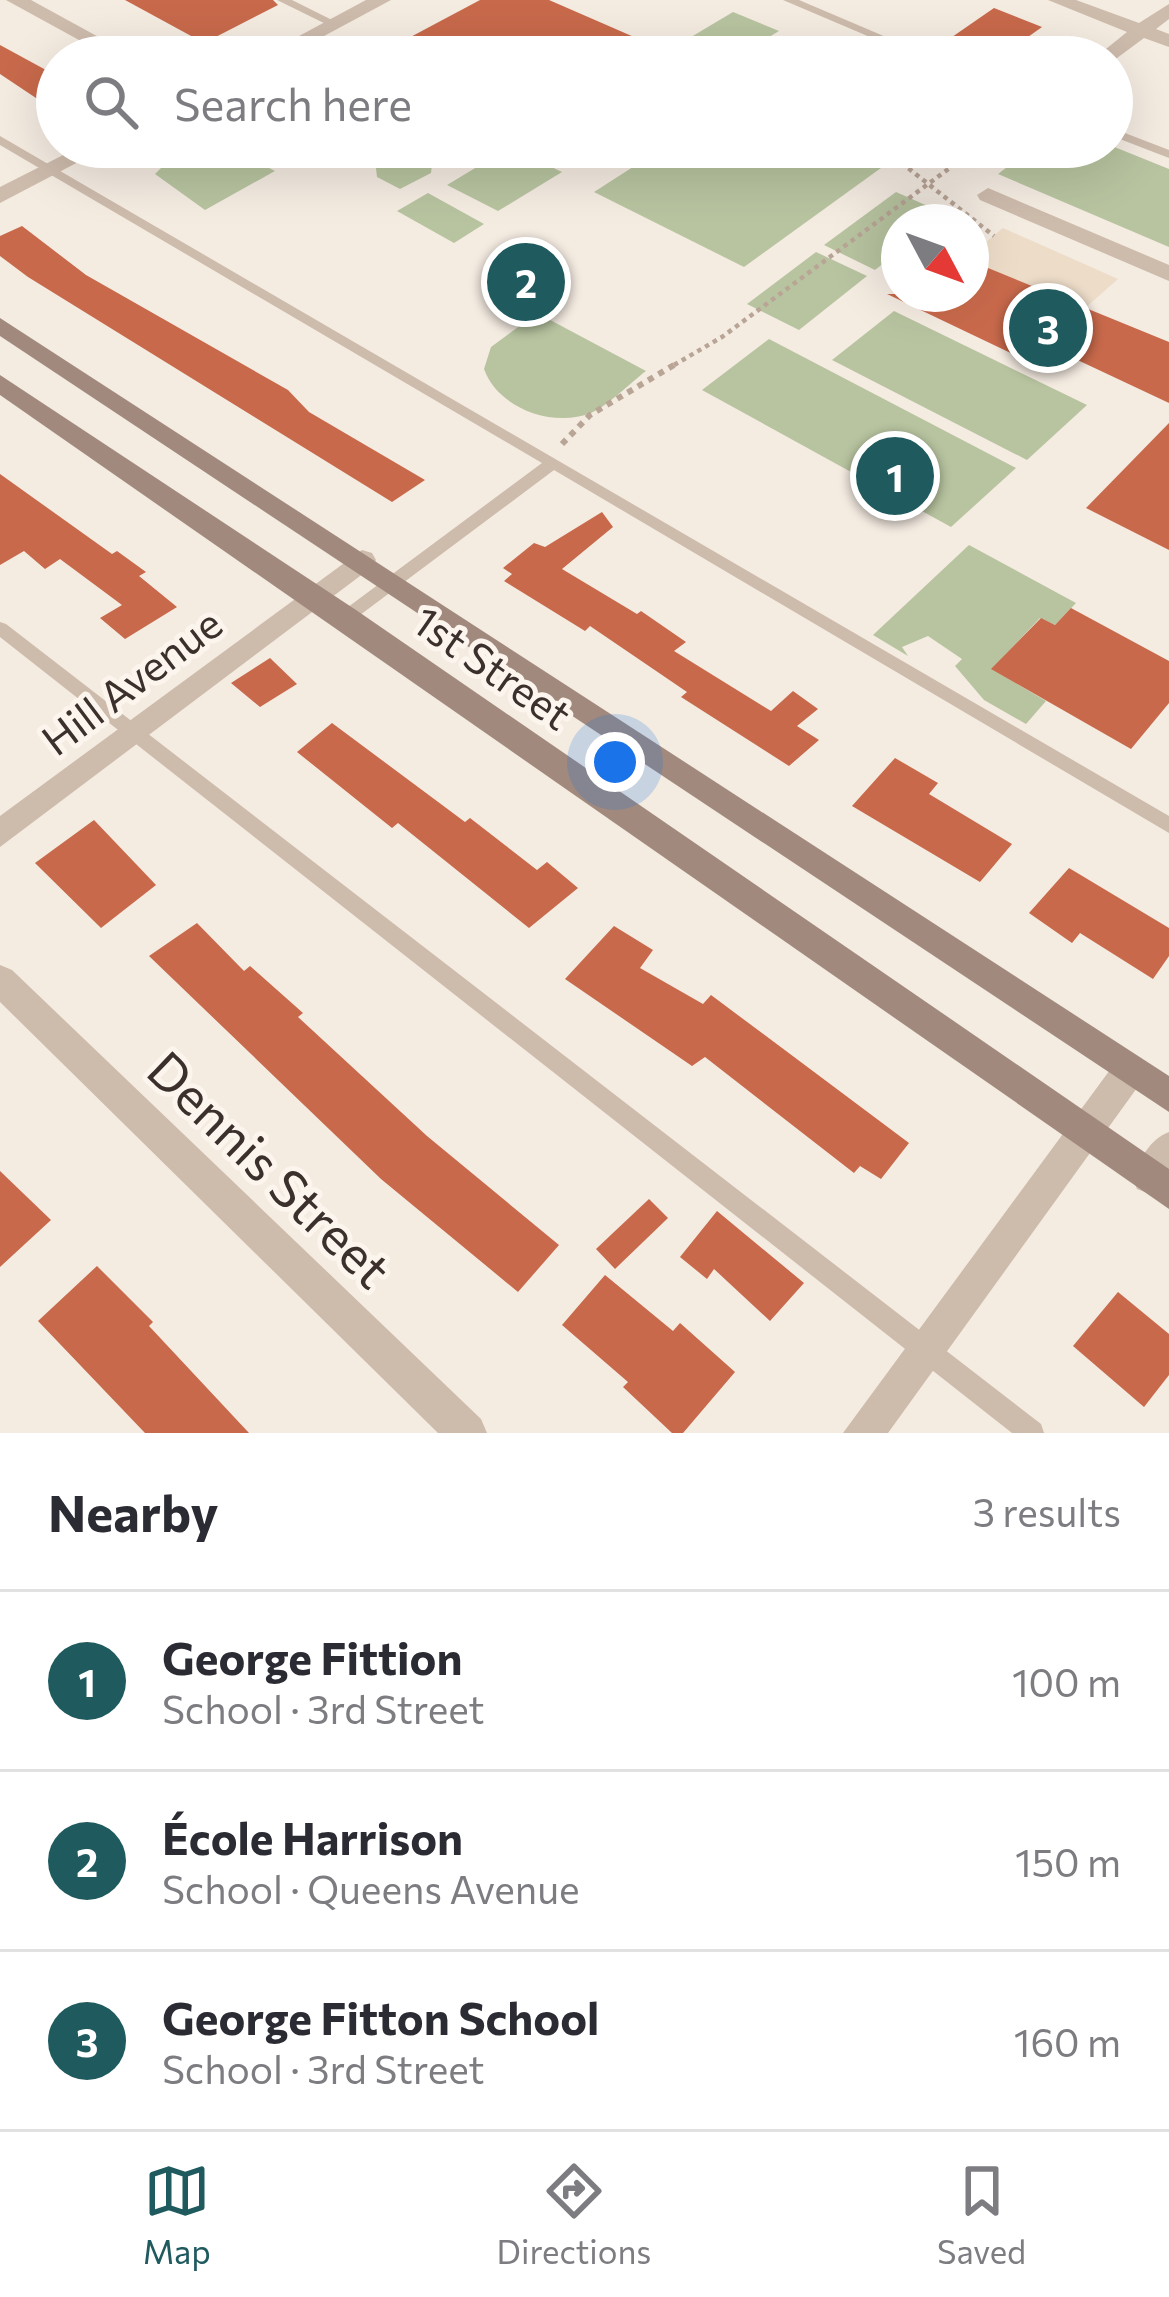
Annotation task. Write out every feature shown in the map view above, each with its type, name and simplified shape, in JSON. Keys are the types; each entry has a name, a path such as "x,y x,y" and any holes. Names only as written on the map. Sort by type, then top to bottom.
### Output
{"main road":[{"name":"1st Street","path":"0,325 1169,1096"},
{"name":"1st Street","path":"0,383 346,617 1084,1132 1163,1173"}],"street":[{"path":"16,0 85,36"},
{"path":"311,36 381,0"},
{"path":"1058,0 1169,41"},
{"path":"1133,38 1169,10"},
{"path":"0,196 56,168"},
{"path":"988,196 1169,274"},
{"name":"Hill Avenue","path":"0,834 362,560"},
{"name":"Dennis Street","path":"0,980 467,1433"},
{"path":"863,1433 1130,1070"}],"lane":[{"path":"283,0 334,24"},
{"path":"789,0 876,36"},
{"path":"0,140 36,161"},
{"path":"1133,140 1169,154"},
{"path":"49,168 1169,825"},
{"path":"346,617 553,464"},
{"path":"0,628 1032,1433"}],"path":[{"path":"902,168 994,236"},
{"path":"553,464 560,446 590,415 722,337 951,168"}],"green space":[{"path":"733,12 779,31 770,36 693,36"},
{"path":"1133,154 1169,169 1169,247 998,174 1006,168 1133,168"},
{"path":"161,168 275,171 205,210 155,174"},
{"path":"376,168 432,168 431,173 400,189 377,177"},
{"path":"475,168 554,168 562,172 498,211 447,185"},
{"path":"631,168 881,168 744,267 594,192"},
{"path":"896,192 923,204 881,204 881,265 875,270 824,245"},
{"path":"428,193 484,224 454,243 397,211"},
{"path":"816,252 867,276 799,330 747,304"},
{"path":"896,312 1087,405 1027,460 832,360"},
{"path":"537,313 646,371 598,409 576,417 544,416 514,404 491,383 484,369 491,347"},
{"path":"769,339 1016,468 951,527 702,390"},
{"path":"969,545 1076,603 1055,625 1040,618 992,669 1046,701 1026,724 984,700 955,666 962,659 928,636 902,647 908,656 873,635"}],"shaded area":[{"path":"1003,228 1118,279 1085,308 989,268 989,240"}],"building":[{"path":"125,0 273,0 278,5 218,36 191,36"},
{"path":"480,0 549,0 632,36 412,36"},
{"path":"994,8 1042,27 1029,36 953,36"},
{"path":"0,45 36,65 36,98 0,74"},
{"path":"22,226 86,275 288,390 309,412 425,480 392,502 28,277 0,256 0,236"},
{"path":"989,268 1169,342 1169,403 1052,348 1034,364 925,312 989,312"},
{"path":"1169,423 1169,550 1086,508"},
{"path":"0,474 112,554 117,551 146,572 139,576 177,607 125,639 100,618 122,605 60,559 45,569 24,551 0,565"},
{"path":"602,512 613,527 562,569 637,614 641,611 686,642 674,651 771,711 793,691 818,709 797,726 819,740 789,766 681,697 687,692 590,626 585,631 504,581 512,574 503,568 534,543 545,547"},
{"path":"1071,608 1169,661 1169,703 1131,749 991,669 1041,618 1055,625"},
{"path":"270,658 297,684 260,707 231,683"},
{"path":"332,723 465,822 470,818 537,870 547,862 578,888 529,928 398,823 392,828 297,752"},
{"path":"895,758 938,783 929,794 1012,844 980,882 852,806"},
{"path":"94,820 156,885 101,928 35,863"},
{"path":"1069,868 1169,928 1169,956 1153,979 1080,933 1072,943 1029,913"},
{"path":"197,923 244,971 250,966 303,1013 298,1017 427,1136 559,1245 518,1292 381,1179 149,956"},
{"path":"614,926 653,950 640,968 703,1004 711,995 909,1143 881,1179 860,1166 854,1173 705,1057 692,1066 565,979"},
{"path":"0,1171 51,1220 0,1267"},
{"path":"649,1199 668,1218 615,1269 596,1249"},
{"path":"717,1211 804,1283 770,1321 714,1269 707,1279 680,1257"},
{"path":"97,1266 153,1322 149,1326 249,1433 145,1433 38,1321"},
{"path":"605,1275 673,1331 680,1323 735,1372 683,1433 672,1433 623,1387 628,1382 562,1325"},
{"path":"1118,1292 1169,1334 1169,1375 1144,1407 1073,1346"}],"place":[{"name":"École Harrison","path":"526,282"},
{"name":"George Fitton School","path":"1048,328"},
{"name":"George Fittion","path":"895,476"}]}
